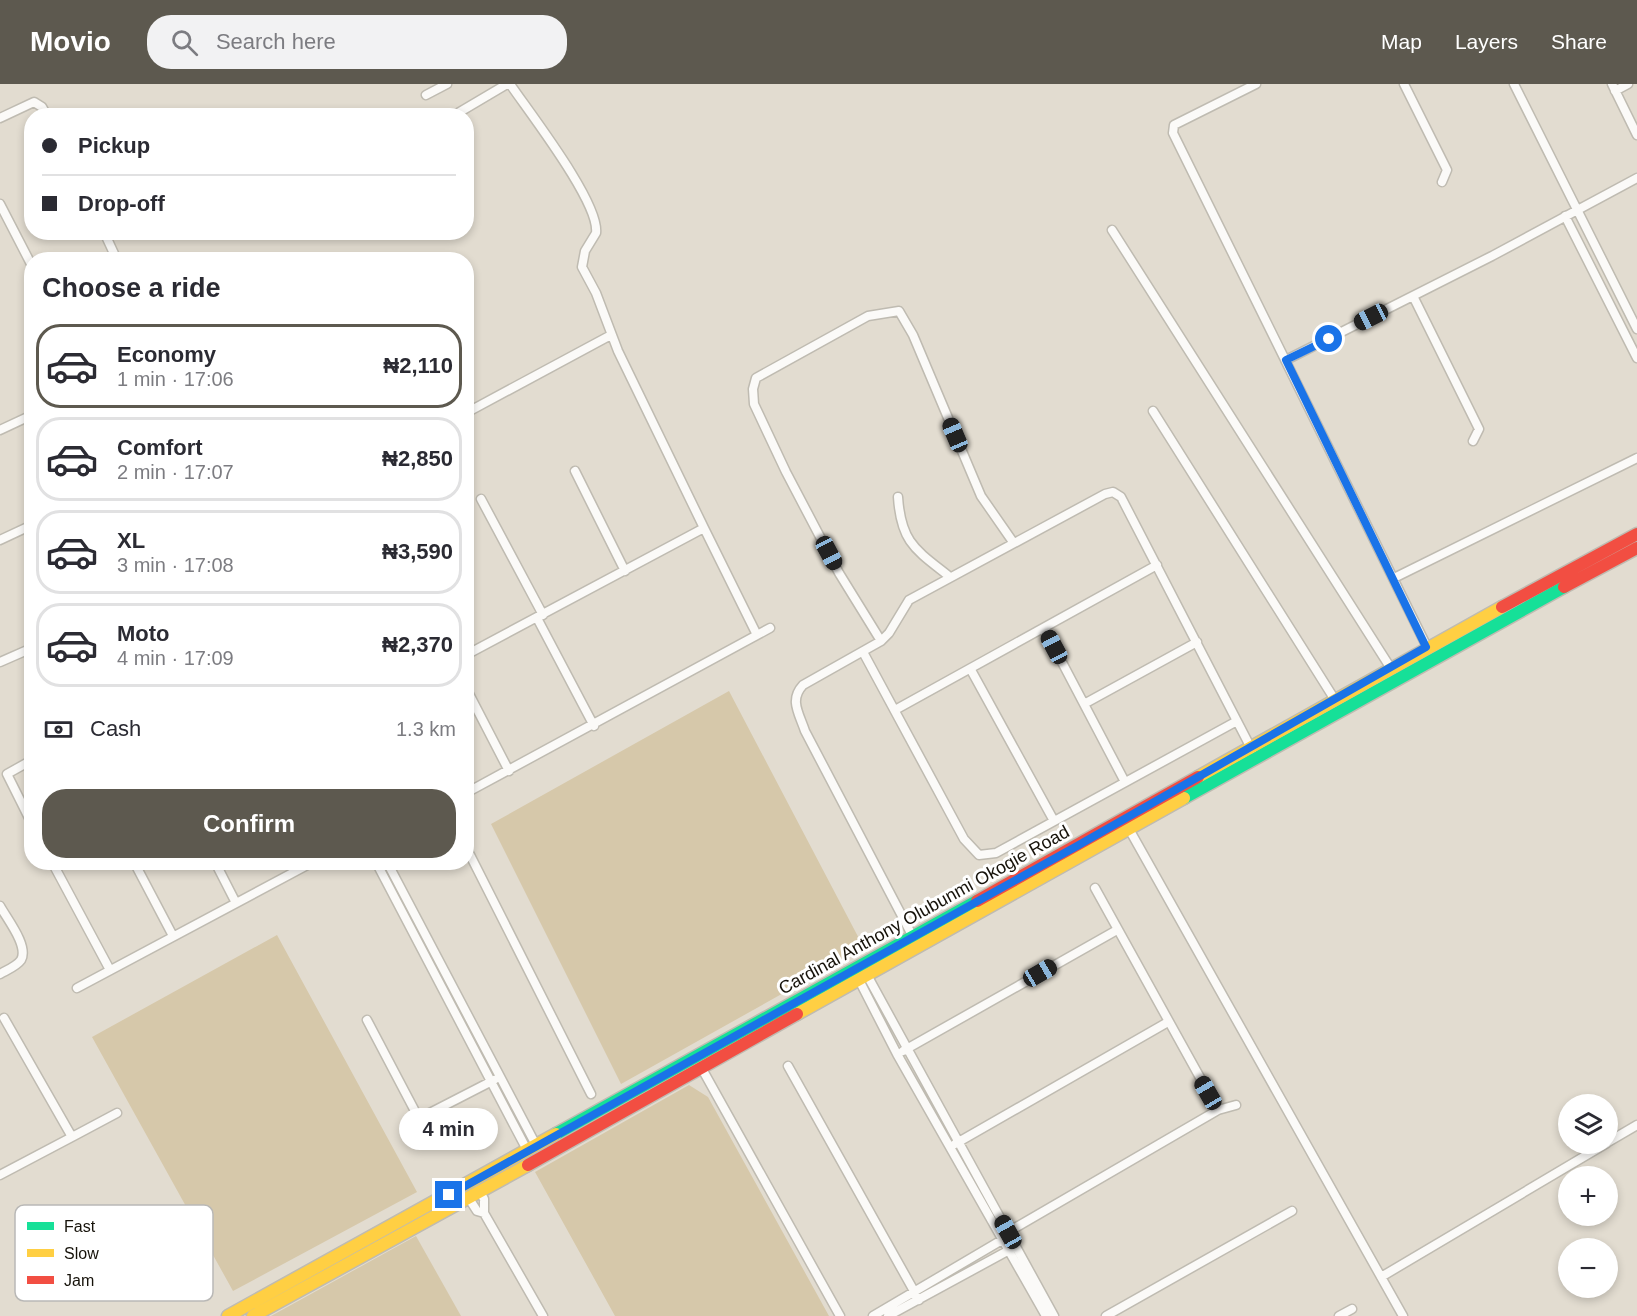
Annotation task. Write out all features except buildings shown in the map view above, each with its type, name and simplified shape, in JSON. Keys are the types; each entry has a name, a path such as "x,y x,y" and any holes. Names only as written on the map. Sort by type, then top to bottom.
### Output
{"street":[{"path":"426,95 447,84"},
{"path":"467,108 509,84 564,163 594,214 596,233 585,251 582,267 596,293 611,335 757,635"},
{"path":"1256,84 1174,125 1173,133 1395,578 1426,647"},
{"path":"1404,84 1447,170 1442,183"},
{"path":"1514,84 1637,329"},
{"path":"1628,84 1613,87 1637,135"},
{"path":"0,118 30,103 39,104 42,108"},
{"path":"1286,360 1637,178"},
{"path":"0,204 25,252"},
{"path":"1565,216 1637,358"},
{"path":"1112,230 1390,667"},
{"path":"1413,296 1479,429 1473,441"},
{"path":"881,641 839,573 786,472 754,404 753,389 756,378 868,316 899,311 914,334 981,496 1013,542"},
{"path":"474,409 611,335"},
{"path":"1153,411 1335,700"},
{"path":"0,430 24,419"},
{"path":"1395,578 1637,458"},
{"path":"575,471 625,571"},
{"path":"913,937 805,731 794,701 795,693 803,685 881,641 890,633 909,600 1013,542 1113,492 1121,497 1256,758"},
{"path":"898,497 900,522 914,549 950,577"},
{"path":"481,499 594,726"},
{"path":"474,651 704,528"},
{"path":"0,540 24,529"},
{"name":"Cardinal Anthony Olubunmi Okogie Road","path":"254,1316 342,1269 701,1066 913,937 1250,746 1426,647 1637,534"},
{"name":"Cardinal Anthony Olubunmi Okogie Road","path":"228,1316 531,1148 807,1002 863,977 1410,671 1637,548"},
{"path":"895,710 971,670 1157,565"},
{"path":"474,789 594,726 770,628"},
{"path":"1044,628 1125,782"},
{"path":"1084,704 1197,642"},
{"path":"0,662 24,652"},
{"path":"864,652 964,839 979,855 996,853 1237,721"},
{"path":"971,670 1054,821"},
{"path":"474,704 508,771"},
{"path":"24,764 7,774 24,808"},
{"path":"1129,829 1404,1316"},
{"path":"474,863 591,1094"},
{"path":"56,870 110,970"},
{"path":"138,870 173,936"},
{"path":"219,870 236,903"},
{"path":"77,988 298,870"},
{"path":"380,870 496,1079"},
{"path":"391,870 531,1148"},
{"path":"1095,888 1218,1110"},
{"path":"0,906 23,948 22,958 18,964 0,974"},
{"path":"902,1052 1117,930"},
{"path":"863,977 950,1147 1007,1236"},
{"path":"4,1018 72,1137"},
{"path":"367,1020 417,1115 422,1117 496,1079"},
{"path":"950,1147 1168,1022"},
{"path":"902,1052 959,1141 1046,1316"},
{"path":"701,1066 840,1316"},
{"path":"788,1066 919,1300"},
{"path":"873,1316 1218,1110 1236,1105"},
{"path":"0,1175 117,1113"},
{"path":"1618,1137 1637,1125"},
{"path":"1382,1277 1589,1154"},
{"path":"474,1193 477,1211 484,1213"},
{"path":"474,1193 484,1199 484,1213 543,1316"},
{"path":"1106,1316 1292,1211"},
{"path":"888,1316 1012,1248"},
{"path":"1012,1248 1054,1316"},
{"path":"1339,1316 1352,1309"}],"shaded area":[{"path":"729,691 864,948 621,1084 491,824"},
{"path":"277,935 417,1192 233,1291 213,1255 213,1205 185,1205 92,1037"},
{"path":"689,1085 708,1097 829,1316 615,1316 535,1172"},
{"path":"416,1236 461,1316 271,1316"}],"traffic: fast":[{"path":"1184,798 1564,587"},
{"path":"556,1134 977,901"}],"traffic: slow":[{"path":"1198,777 1502,607"},
{"path":"797,1014 1184,798"},
{"path":"228,1316 556,1134"},
{"path":"253,1316 528,1165"}],"traffic: jam":[{"path":"1502,607 1637,534"},
{"path":"1564,587 1637,548"},
{"path":"977,901 1198,777"},
{"path":"528,1165 797,1014"}],"route":[{"path":"449,1195 1077,846 1426,647 1414,618 1286,360 1329,339"}]}
